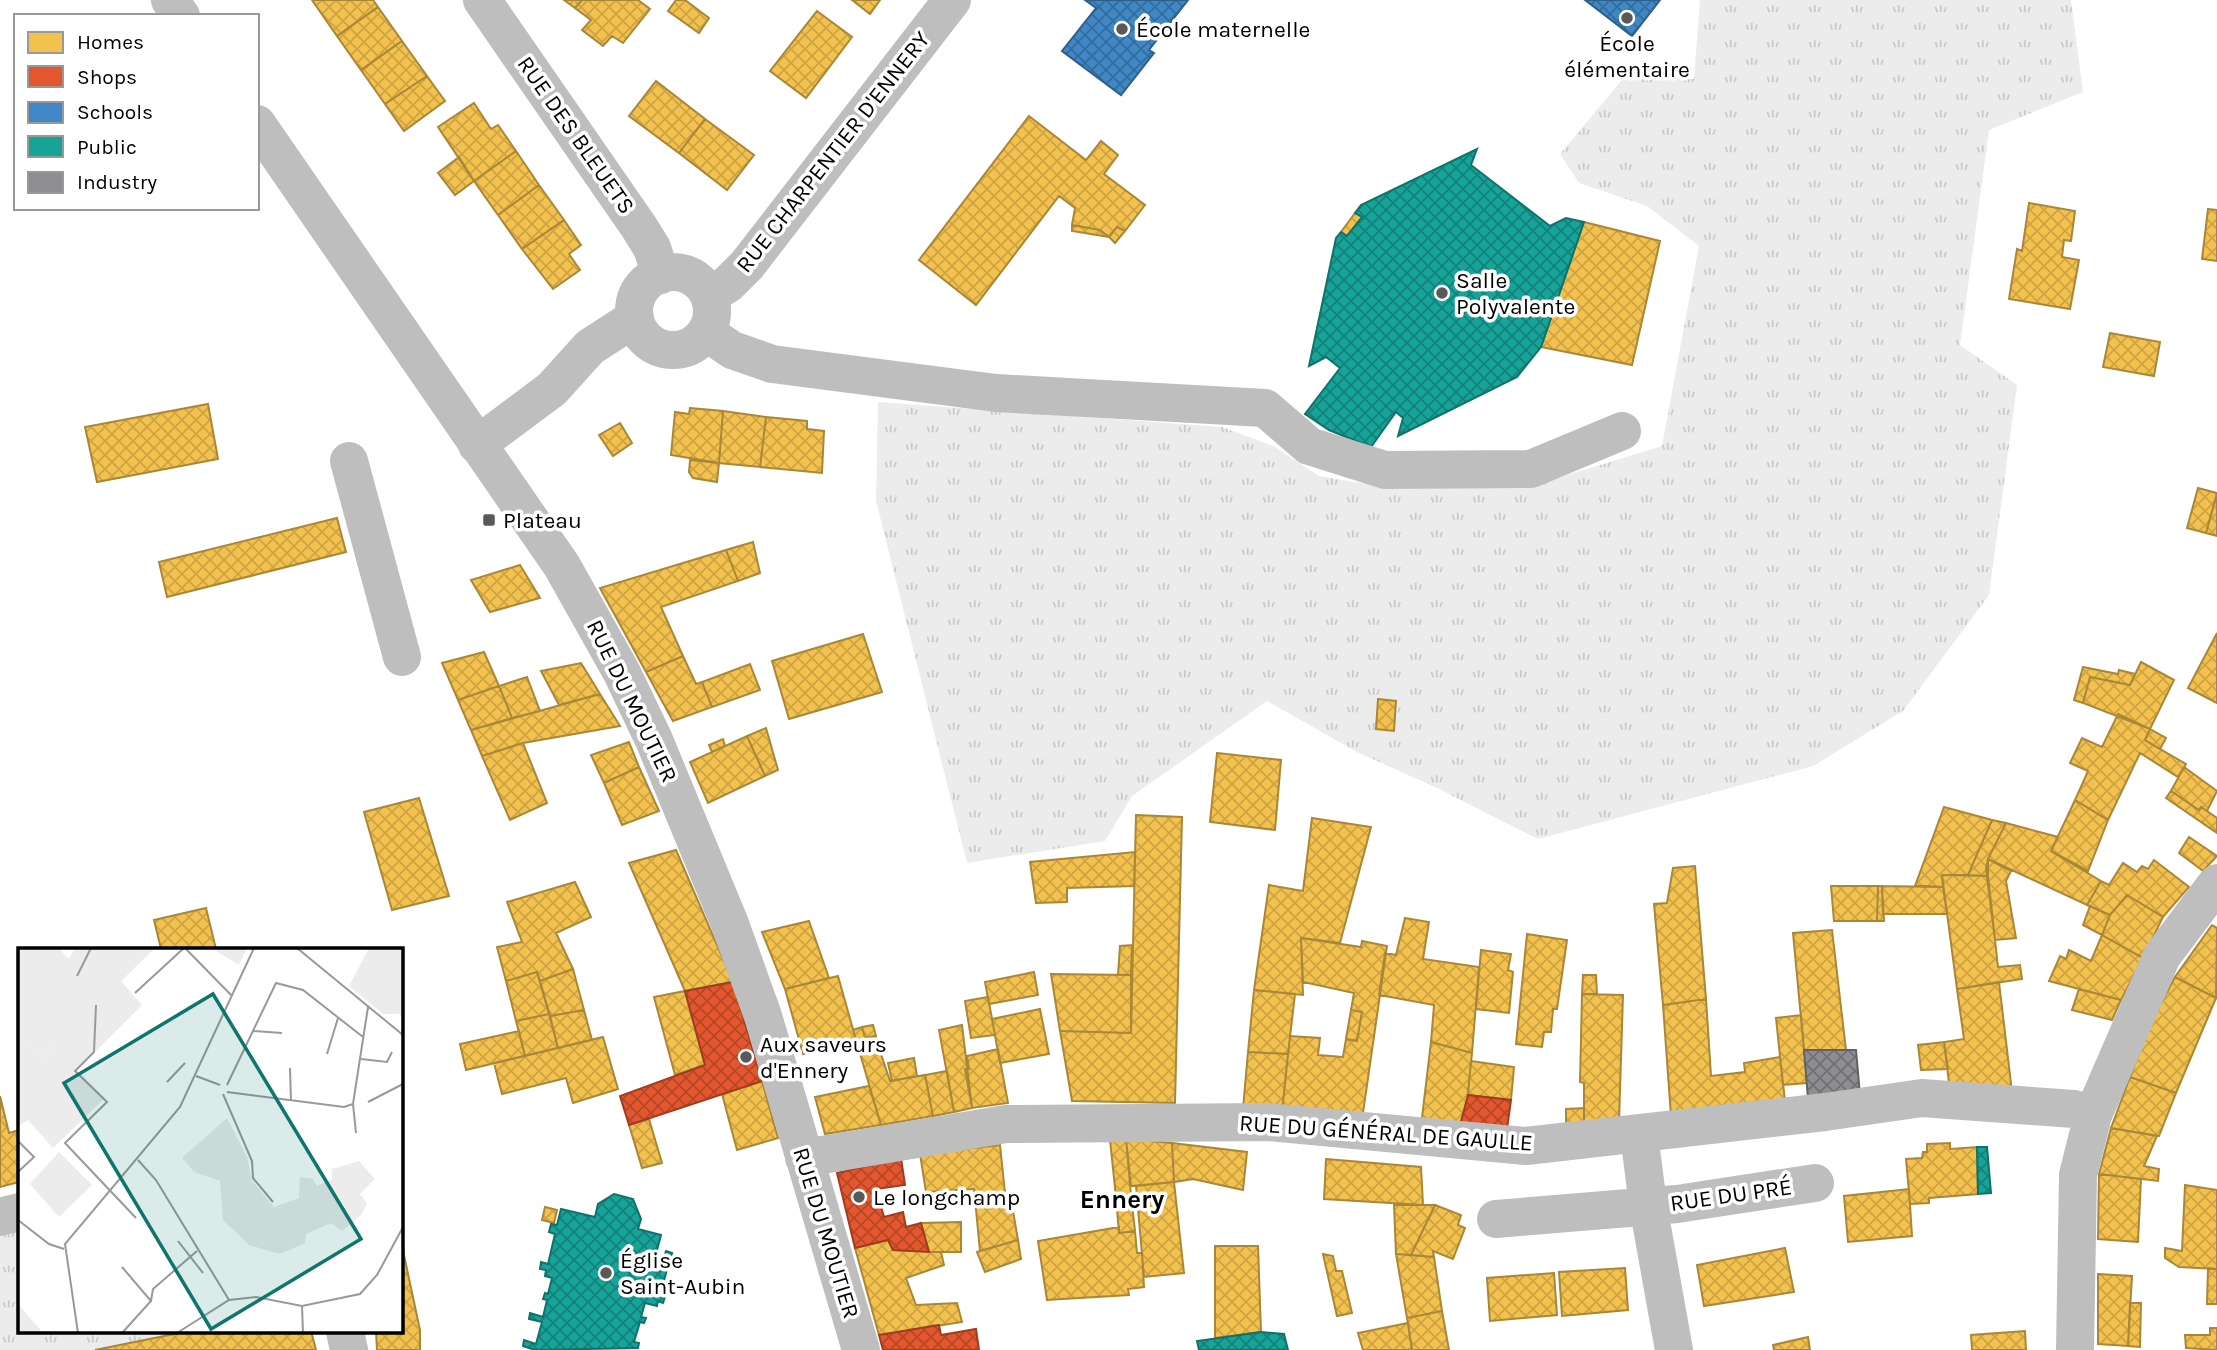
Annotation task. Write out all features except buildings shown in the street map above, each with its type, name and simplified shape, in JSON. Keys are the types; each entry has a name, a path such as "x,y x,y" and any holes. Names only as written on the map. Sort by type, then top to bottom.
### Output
{"street":[{"name":"RUE DES BLEUETS","path":"482,0 639,227 652,248 661,275"},
{"name":"RUE CHARPENTIER D'ENNERY","path":"707,314 952,0"},
{"name":"RUE DU MOUTIER","path":"259,127 562,566 622,673 654,740 730,924 763,1016 861,1350"},
{"path":"707,314 689,347 671,350 652,344 645,338 635,318 635,304 643,286 661,275 686,275 701,285 707,314 732,350 772,364 996,393 1265,408 1309,446 1385,470 1531,468 1622,431"},
{"path":"477,445 552,389 590,347 635,318"},
{"path":"349,461 402,657"},
{"path":"2075,1350 2078,1175 2093,1115 2162,956 2217,883"},
{"name":"RUE DU GÉNÉRAL DE GAULLE","path":"804,1158 1006,1124 1268,1122 1526,1146 1922,1098 2074,1109 2093,1115"},
{"name":"RUE DU PRÉ","path":"1639,1134 1648,1206 1674,1350"},
{"name":"RUE DU PRÉ","path":"1496,1219 1648,1206 1815,1184"},
{"path":"0,1217 18,1212"},
{"path":"345,1332 349,1350"}],"green space":[{"path":"1700,0 2071,0 2083,92 1989,130 1960,345 2017,385 1989,595 1903,711 1813,766 1538,839 1437,788 1357,752 1267,701 1132,796 1105,841 967,863 876,501 878,402 1222,427 1275,447 1319,476 1397,489 1548,481 1662,446 1699,246 1647,206 1579,183 1560,154 1627,74 1694,79"},
{"path":"18,1198 18,1332 311,1332 316,1350 0,1350 0,1203"}],"place":[{"name":"École élémentaire","path":"1627,18"},
{"name":"École maternelle","path":"1122,29"},
{"name":"Salle Polyvalente","path":"1442,293"},
{"name":"Plateau","path":"489,520"},
{"name":"Aux saveurs d'Ennery","path":"746,1057"},
{"name":"Le longchamp","path":"859,1197"},
{"name":"Église Saint-Aubin","path":"606,1273"}],"district":[{"name":"Ennery","path":"1122,1199"}]}
